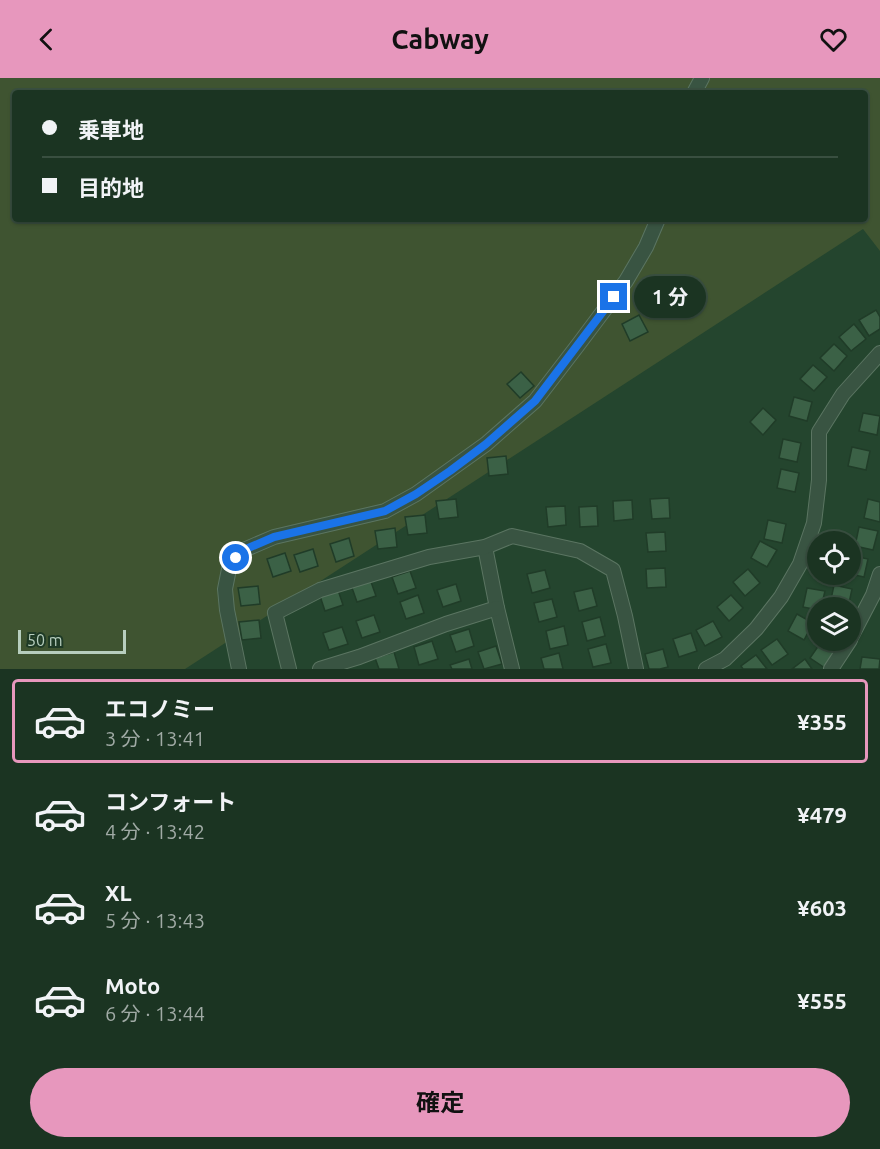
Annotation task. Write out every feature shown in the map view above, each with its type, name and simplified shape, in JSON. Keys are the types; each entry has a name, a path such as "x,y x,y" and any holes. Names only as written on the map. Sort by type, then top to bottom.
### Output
{"street":[{"path":"239,669 225,589 229,569 236,558 246,549 274,537 385,511 416,494 486,444 535,401 626,281 646,247 657,222"},
{"path":"706,669 725,659 756,629 781,597 800,564 814,524 819,480 819,432 843,394 880,353"},
{"path":"289,669 275,613 320,590 429,557 485,546 512,536 580,551 613,570 636,669"},
{"path":"485,546 512,669"},
{"path":"861,618 873,595 880,574"},
{"path":"320,669 359,657 446,624 497,609"},
{"path":"831,669 843,651"}],"green space":[{"path":"0,78 880,78 880,251 863,229 185,669 0,669"}],"building":[{"path":"876,310 880,317 880,329 869,336 859,320"},
{"path":"639,315 648,332 630,341 622,324"},
{"path":"854,324 866,339 851,351 839,337"},
{"path":"834,344 847,356 834,371 820,358"},
{"path":"813,365 827,377 814,391 800,379"},
{"path":"521,372 534,386 520,398 507,384"},
{"path":"794,397 812,402 807,421 789,416"},
{"path":"763,408 776,420 763,435 750,422"},
{"path":"863,413 880,416 877,435 859,431"},
{"path":"783,439 801,443 797,462 779,458"},
{"path":"852,447 870,451 866,470 848,466"},
{"path":"506,456 508,474 489,476 487,458"},
{"path":"781,469 799,473 795,492 777,488"},
{"path":"669,498 670,518 652,519 650,499"},
{"path":"456,499 458,517 439,519 436,501"},
{"path":"868,499 880,502 880,522 864,518"},
{"path":"632,500 633,519 614,521 613,501"},
{"path":"565,506 566,525 548,527 546,507"},
{"path":"597,506 598,526 580,527 579,507"},
{"path":"425,515 427,533 408,535 405,517"},
{"path":"768,520 786,524 782,543 764,539"},
{"path":"859,527 878,531 873,550 861,547 861,531 858,531"},
{"path":"395,528 397,547 378,549 375,531"},
{"path":"665,532 666,551 648,552 646,533"},
{"path":"349,538 354,556 336,562 330,544"},
{"path":"760,541 777,550 767,567 751,558"},
{"path":"313,549 318,566 300,572 294,555"},
{"path":"285,553 291,571 273,577 267,559"},
{"path":"861,557 868,559 864,577 861,576"},
{"path":"665,568 666,587 647,588 646,569"},
{"path":"748,569 760,583 745,596 733,582"},
{"path":"545,570 550,588 532,593 527,574"},
{"path":"410,571 416,588 398,594 392,577"},
{"path":"370,579 376,596 357,602 351,585"},
{"path":"456,584 461,601 443,607 437,590"},
{"path":"834,585 852,589 850,597 831,597"},
{"path":"258,586 260,604 241,606 238,588"},
{"path":"337,587 343,605 325,611 319,593"},
{"path":"592,588 597,606 579,611 574,592"},
{"path":"807,588 825,591 824,597 807,597 807,608 803,607"},
{"path":"418,595 424,613 406,619 400,602"},
{"path":"731,595 743,608 729,621 717,607"},
{"path":"552,599 557,617 539,622 534,603"},
{"path":"797,614 807,620 807,634 804,640 788,631"},
{"path":"374,615 380,632 362,638 356,621"},
{"path":"600,617 605,636 587,641 582,622"},
{"path":"259,620 261,638 242,640 239,622"},
{"path":"713,621 722,637 705,646 696,630"},
{"path":"564,626 568,645 550,649 546,631"},
{"path":"342,627 348,644 329,650 323,633"},
{"path":"469,629 474,646 456,652 450,635"},
{"path":"691,633 697,651 679,657 673,639"},
{"path":"777,639 788,654 772,665 761,650"},
{"path":"432,641 438,659 419,665 414,647"},
{"path":"606,644 611,663 593,667 588,649"},
{"path":"496,646 502,664 484,669 478,652"},
{"path":"663,649 668,667 649,669 645,654"},
{"path":"815,651 836,652 825,668 810,658"},
{"path":"394,652 399,669 379,669 375,658"},
{"path":"559,653 563,669 544,669 541,658"},
{"path":"756,655 767,669 743,669 741,666"},
{"path":"862,657 880,659 879,669 860,669"},
{"path":"469,659 472,669 452,669 450,665"},
{"path":"805,659 812,669 792,669"}],"route":[{"path":"236,558 246,549 274,537 385,511 450,471 486,444 535,401 614,297"}]}
